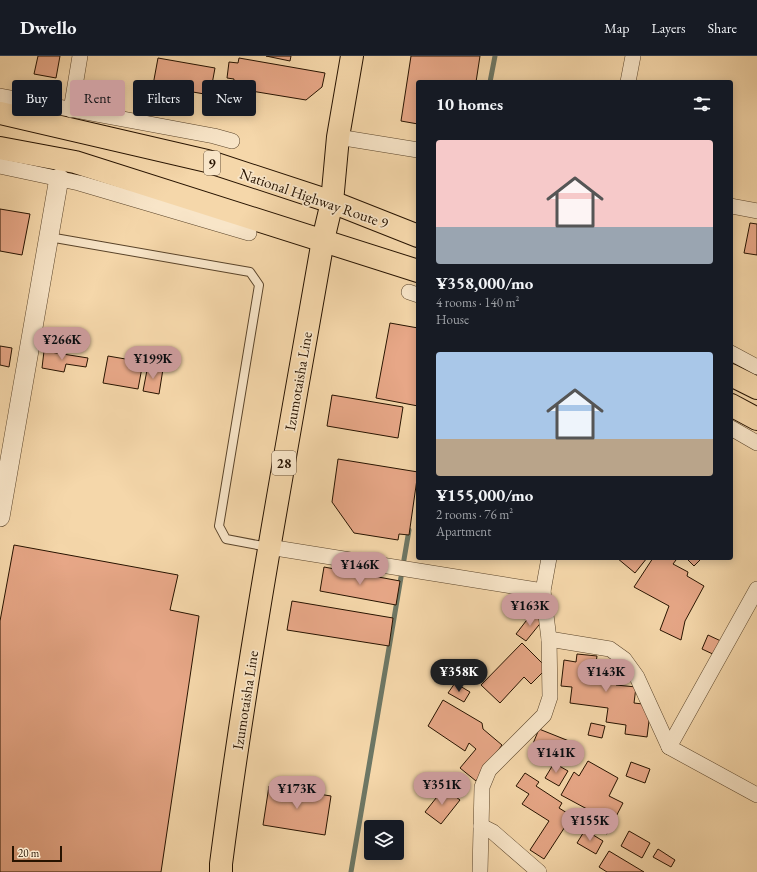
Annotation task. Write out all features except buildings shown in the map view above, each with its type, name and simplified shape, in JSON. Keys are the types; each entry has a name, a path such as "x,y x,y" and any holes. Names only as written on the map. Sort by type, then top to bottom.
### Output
{"main road":[{"name":"Izumotaisha Line","path":"222,872 221,864 230,795 269,547 323,240 332,202 338,136 352,56"},
{"name":"National Highway Route 9","path":"0,113 207,161 332,202 416,235"},
{"path":"0,148 75,162 240,213 416,270"},
{"path":"733,376 757,388"},
{"path":"733,406 757,419"}],"street":[{"path":"76,80 80,56"},
{"path":"628,80 633,56"},
{"path":"0,96 70,110"},
{"path":"102,116 214,136 232,141"},
{"path":"124,120 149,148"},
{"path":"338,136 416,150"},
{"path":"0,166 60,178 249,234"},
{"path":"0,517 60,178"},
{"path":"733,206 757,211"},
{"path":"217,224 240,213"},
{"path":"733,354 757,367"},
{"path":"733,429 757,443"},
{"path":"269,547 543,591"},
{"path":"480,872 482,787 489,770 544,715 550,696 549,639 543,591 549,560"},
{"path":"669,747 757,589"},
{"path":"549,639 610,648 624,659 637,677 669,747 757,795"},
{"path":"481,826 493,832 539,872"}],"lane":[{"path":"49,237 250,272 259,285 219,526 226,540 269,547"}],"waterway":[{"path":"490,80 495,56"},
{"path":"351,872 409,530"}]}
